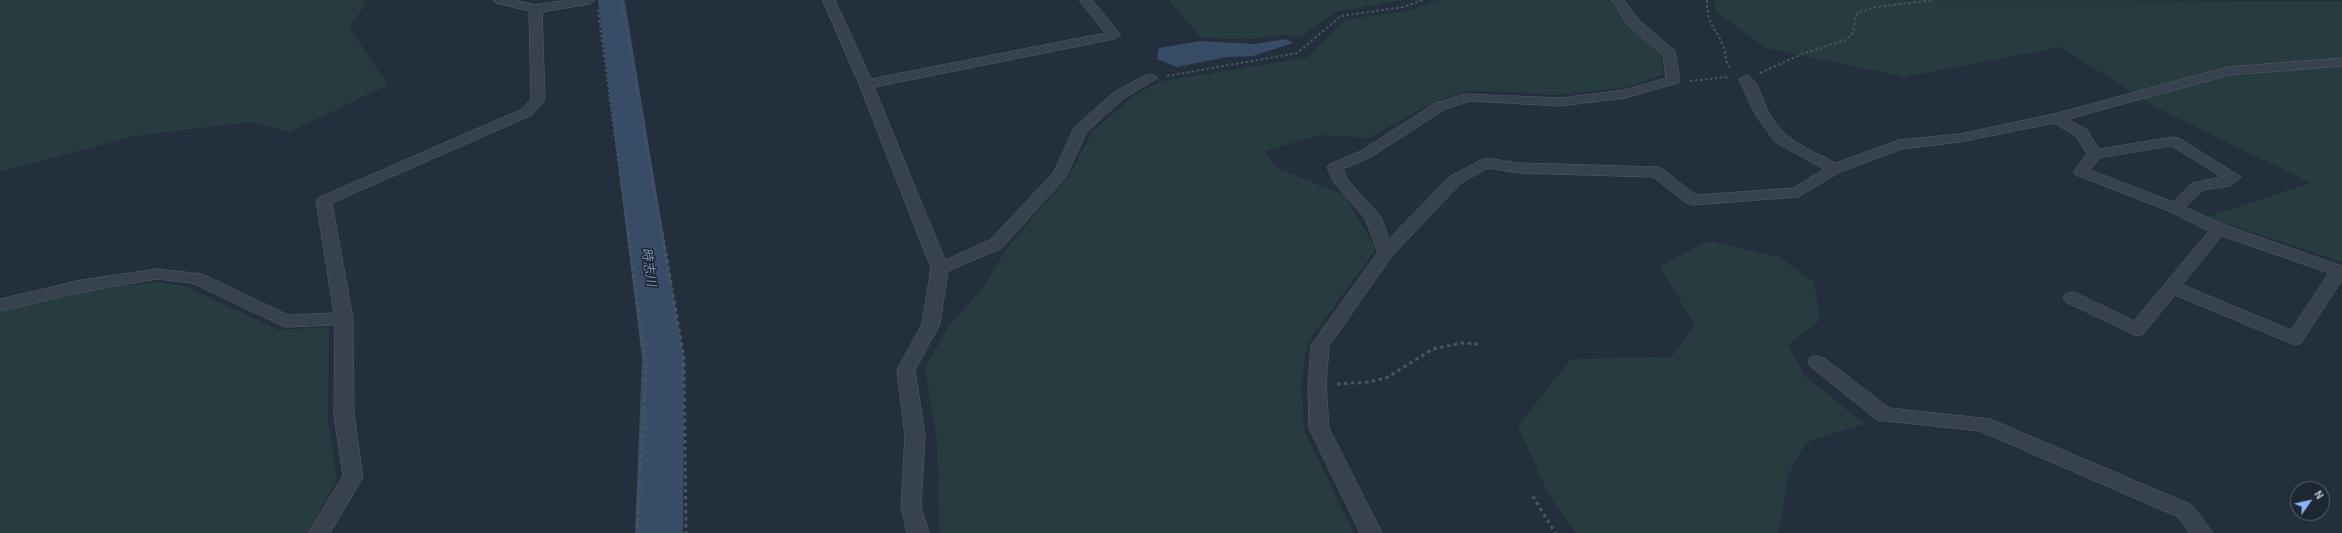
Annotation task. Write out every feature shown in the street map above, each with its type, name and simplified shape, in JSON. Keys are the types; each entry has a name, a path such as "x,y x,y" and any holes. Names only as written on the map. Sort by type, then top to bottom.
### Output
{"street":[{"path":"500,0 535,9 593,4"},
{"path":"829,0 866,84 940,268 931,324 906,370 915,436 911,507 918,533"},
{"path":"866,84 1114,35 1085,0"},
{"path":"1386,252 1373,217 1340,180 1335,167 1366,154 1440,106 1470,97 1560,102 1625,94 1673,80 1670,54 1634,23 1618,0"},
{"path":"319,533 353,477 344,415 344,319 324,201 527,112 538,100 535,9"},
{"path":"1371,533 1319,428 1317,383 1320,345 1386,252 1455,180 1486,163 1518,168 1657,172 1692,200 1798,192 1834,169 1899,145 1960,138 2056,118 2228,71 2342,62"},
{"path":"940,268 996,244 1061,174 1079,131 1119,95 1151,78"},
{"path":"1746,79 1762,114 1780,139 1834,169"},
{"path":"2056,118 2082,133 2095,154"},
{"path":"2172,287 2295,339 2340,271 2219,229 2175,208 2081,172 2095,154 2174,142 2233,177 2224,184 2198,186 2175,208"},
{"path":"2072,298 2137,330 2219,229"},
{"path":"0,305 82,286 157,274 196,278 286,320 344,319"},
{"path":"1817,362 1884,415 1984,424 2185,511 2202,533"}],"path":[{"path":"622,0 684,358 686,533"},
{"path":"1151,78 1297,53 1341,16 1403,8 1423,0"},
{"path":"1707,0 1706,11 1709,27 1720,40 1725,50 1724,58 1731,69"},
{"path":"1673,80 1698,81 1737,76 1746,79 1802,54 1845,40 1852,35 1857,13 1876,7 1934,0"},
{"path":"593,4 646,366 637,533"},
{"path":"1317,383 1369,382 1386,378 1433,349 1462,343 1479,344"},
{"path":"1533,496 1555,533"}],"green space":[{"path":"0,0 362,0 366,4 349,27 388,85 289,132 250,122 135,136 0,172"},
{"path":"1169,0 1402,0 1336,12 1300,37 1283,35 1249,39 1201,38"},
{"path":"1438,0 1610,0 1625,21 1661,54 1664,75 1623,88 1555,95 1470,90 1435,101 1369,138 1319,135 1265,151 1277,168 1344,195 1376,249 1308,342 1301,380 1304,431 1354,533 940,533 937,439 925,368 949,326 981,290 1009,245 1069,176 1092,132 1134,95 1162,81 1306,58 1347,19 1408,11"},
{"path":"1715,0 2342,1 2342,262 2207,217 2311,183 2157,108 2060,47 1905,77 1766,48 1716,12"},
{"path":"1709,241 1779,257 1814,282 1820,320 1788,345 1804,375 1864,424 1806,442 1789,473 1778,533 1576,533 1548,494 1518,426 1571,359 1671,357 1695,326 1660,266"},
{"path":"155,282 185,286 278,330 329,327 328,421 337,480 307,533 0,533 0,311 78,292"}],"water":[{"path":"1286,39 1293,43 1253,56 1227,57 1177,67 1157,59 1159,48 1200,41 1255,44"}],"waterway":[{"name":"時志川","path":"611,2 663,359 659,533"}]}
